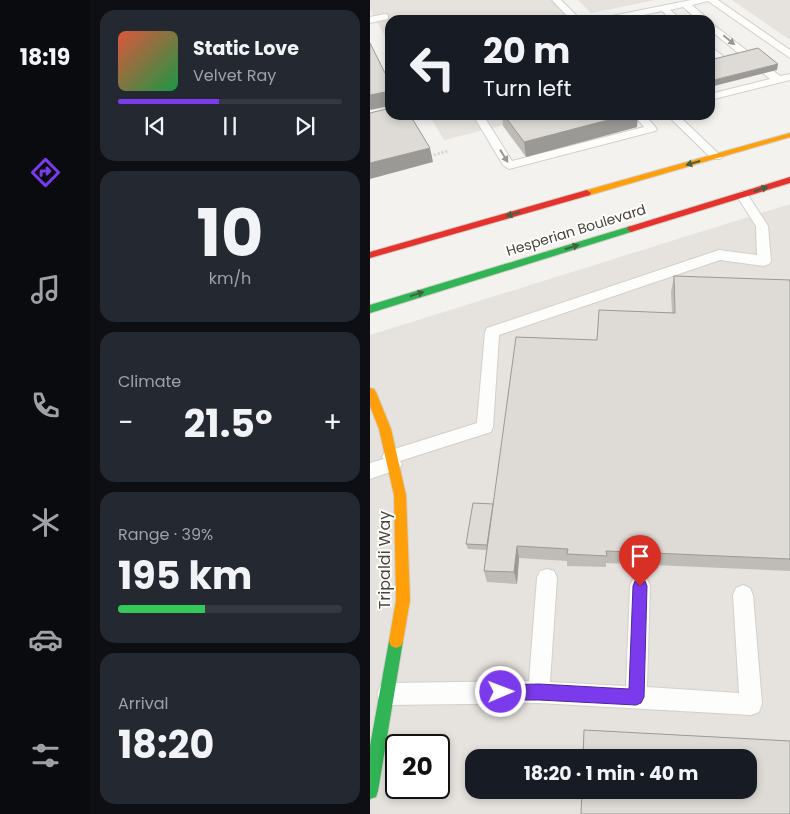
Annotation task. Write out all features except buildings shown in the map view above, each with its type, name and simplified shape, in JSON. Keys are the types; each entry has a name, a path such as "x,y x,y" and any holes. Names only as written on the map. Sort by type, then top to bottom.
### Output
{"main road":[{"path":"370,255 790,135"},
{"name":"Hesperian Boulevard","path":"370,309 790,180"},
{"name":"Tripaldi Way","path":"370,392 384,429 400,495 403,600 370,790"}],"lane":[{"path":"556,0 571,15"},
{"path":"643,15 663,8 704,0"},
{"path":"712,0 790,55"},
{"path":"680,5 688,15"},
{"path":"680,5 696,15"},
{"path":"663,8 671,15"},
{"path":"652,11 656,15"},
{"path":"370,20 385,17"},
{"path":"715,29 778,80"},
{"path":"715,40 766,83"},
{"path":"715,52 754,86"},
{"path":"715,66 741,89"},
{"path":"718,91 741,89 790,77"},
{"path":"481,120 510,165 651,128 644,120"},
{"path":"677,120 716,157"},
{"path":"370,471 392,460 485,427 492,332 719,256 764,261 762,226 742,195"},
{"path":"539,692 548,578"},
{"path":"636,697 640,586"},
{"path":"388,694 539,692 751,704 742,595"}],"path":[{"path":"430,156 448,151"}],"shaded area":[{"path":"370,0 556,0 571,15 385,15 385,36 370,10"},
{"path":"578,0 656,0 591,13"},
{"path":"732,0 790,0 790,40"},
{"path":"432,120 524,120 444,140"},
{"path":"790,204 790,814 370,814 370,335"}],"traffic: fast":[{"path":"370,309 631,229"},
{"path":"370,791 396,641"}],"traffic: slow":[{"path":"587,193 790,135"},
{"path":"370,392 385,429 400,495 403,600 396,641"}],"traffic: jam":[{"path":"631,229 790,180"},
{"path":"370,255 587,193"}],"route":[{"path":"501,692 636,697 640,586"}]}
